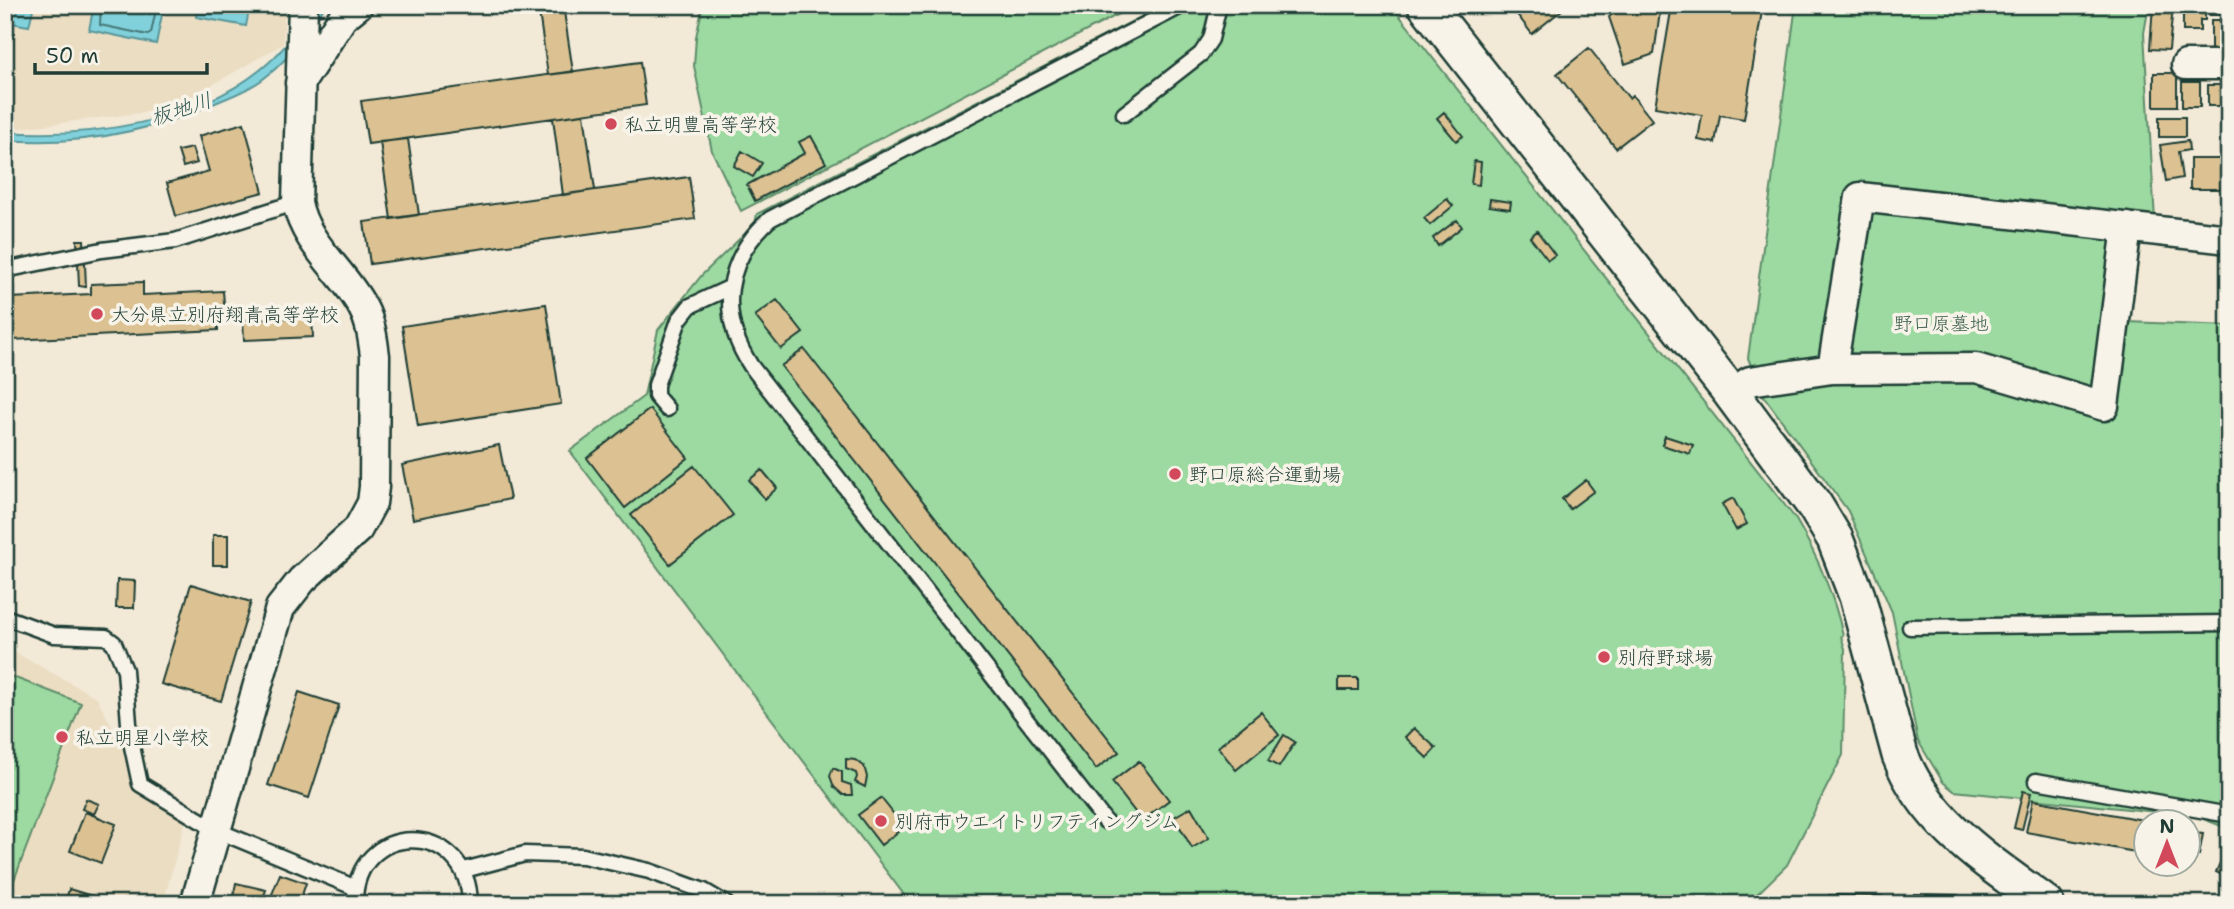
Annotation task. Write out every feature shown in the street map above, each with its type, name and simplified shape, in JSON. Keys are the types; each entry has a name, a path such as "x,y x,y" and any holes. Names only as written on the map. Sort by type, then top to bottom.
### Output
{"street":[{"path":"195,904 279,608 302,580 358,529 369,510 373,496 375,356 371,331 358,300 305,228 297,202 303,5"},
{"path":"300,83 343,17 358,5"},
{"path":"1426,5 1731,393 1815,506 1835,538 1857,596 1900,755 1916,789 1933,813 1962,840 2046,904"},
{"path":"2186,65 2229,65"},
{"path":"1832,369 1860,197 2229,239"},
{"path":"1731,393 1751,381 1832,369 1976,368 2104,406 2127,228"}],"lane":[{"path":"1105,821 751,366 735,337 730,303 731,287 734,271 744,249 758,230 771,219 1183,5"},
{"path":"1124,114 1201,54 1211,39 1219,5"},
{"path":"5,270 102,250 174,241 297,202"},
{"path":"667,409 656,396 656,386 679,320 690,306 731,287"},
{"path":"5,617 54,635 106,637 114,643 125,670 130,737 140,784 216,830 356,888"},
{"path":"1910,627 2229,623"},
{"path":"2036,781 2229,815"},
{"path":"355,904 356,888 364,864 378,850 396,842 416,839 435,844 452,854 464,870 470,886 470,904"},
{"path":"464,870 524,854 583,856 649,870 704,891 726,904"}],"shaded area":[{"path":"5,5 285,5 283,44 170,109 20,128 5,124"},
{"name":"私立明星小学校","path":"5,647 96,697 140,778 190,803 163,904 5,904"}],"green space":[{"path":"703,5 1136,5 741,211 712,151 694,66 696,37"},
{"name":"野口原総合運動場","path":"1164,5 1391,5 1795,518 1824,574 1843,635 1843,755 1787,865 1747,904 911,904 570,451 644,396 658,330 702,275 755,224 757,214"},
{"name":"野口原墓地","path":"1796,5 2149,5 2144,33 2155,221 2136,231 2128,322 2229,326 2229,829 2202,818 2202,808 2132,809 1954,791 1943,782 1918,741 1892,612 1848,511 1763,395 1748,358"},
{"path":"5,674 81,703 5,904"}],"water":[{"path":"5,5 34,5 29,26 5,22"},
{"path":"94,5 164,5 156,44 89,30"},
{"path":"198,5 250,5 246,26 196,17"},
{"path":"316,5 326,5 285,60 263,79 233,96 169,121 115,134 60,141 5,140 5,132 105,129 139,123 204,103 233,88 276,56"}],"building":[{"path":"438,5 481,5 438,11"},
{"path":"538,5 563,5 573,72 548,75"},
{"path":"1510,5 1568,5 1532,34"},
{"path":"1624,5 1661,5 1654,54 1625,64 1609,17"},
{"path":"1672,5 1763,5 1744,119 1720,115 1715,143 1698,140 1702,115 1655,107"},
{"path":"2153,5 2173,5 2169,50 2150,49"},
{"path":"2183,5 2205,5 2205,20 2200,20 2200,31 2183,31"},
{"path":"2210,5 2229,5 2229,15 2210,15"},
{"path":"2211,20 2229,20 2229,52 2211,52"},
{"path":"1589,48 1629,98 1632,95 1652,120 1616,148 1557,74"},
{"path":"640,62 646,105 368,144 361,101"},
{"path":"2154,73 2177,73 2177,106 2154,106"},
{"path":"2182,82 2200,82 2200,107 2182,107"},
{"path":"2208,85 2229,85 2229,106 2208,106"},
{"path":"1444,112 1463,136 1456,141 1437,118"},
{"path":"584,114 595,190 563,195 553,118"},
{"path":"2159,117 2185,117 2185,137 2159,137"},
{"path":"244,123 263,192 176,216 167,183 209,171 199,136"},
{"path":"811,136 826,163 755,201 747,185 805,153 799,142"},
{"path":"408,139 419,215 391,219 380,142"},
{"path":"2188,141 2189,150 2178,152 2182,178 2166,181 2160,145"},
{"path":"192,148 197,163 183,167 178,151"},
{"path":"742,151 762,163 753,177 734,166"},
{"path":"2190,159 2229,159 2229,189 2190,189"},
{"path":"1474,161 1481,162 1479,185 1471,184"},
{"path":"689,177 695,219 370,264 364,222"},
{"path":"1447,199 1453,206 1430,225 1424,218"},
{"path":"1490,199 1511,202 1510,209 1489,206"},
{"path":"1457,220 1462,227 1438,246 1433,238"},
{"path":"1537,231 1555,255 1548,260 1530,237"},
{"path":"77,240 84,240 86,287 79,286"},
{"path":"143,282 143,295 223,291 225,315 217,316 218,330 12,340 10,298 91,294 91,284"},
{"path":"777,300 803,333 781,349 755,316"},
{"path":"546,304 561,404 418,426 402,326"},
{"path":"312,317 313,337 244,340 243,320"},
{"path":"804,349 1119,752 1096,769 781,366"},
{"path":"650,409 688,458 625,508 587,458"},
{"path":"1665,436 1693,445 1690,454 1662,445"},
{"path":"499,445 510,499 413,519 402,465"},
{"path":"694,466 733,515 670,564 631,515"},
{"path":"762,470 777,488 765,499 749,480"},
{"path":"1586,480 1594,491 1570,509 1562,499"},
{"path":"1733,498 1747,524 1736,530 1722,504"},
{"path":"213,535 228,535 228,565 213,565"},
{"path":"117,580 135,581 134,608 116,608"},
{"path":"191,584 251,602 221,701 161,684"},
{"path":"1339,678 1358,678 1358,690 1339,690"},
{"path":"299,692 339,705 309,798 268,785"},
{"path":"1261,712 1279,735 1236,770 1218,747"},
{"path":"1414,728 1436,748 1427,758 1405,737"},
{"path":"1284,735 1295,742 1279,767 1268,761"},
{"path":"846,759 855,760 864,766 867,777 865,787 855,782 856,773 846,769"},
{"path":"1139,761 1169,800 1142,821 1112,782"},
{"path":"833,768 842,772 842,782 851,785 852,795 843,795 834,787 830,776"},
{"path":"2023,791 2031,793 2022,830 2014,828"},
{"name":"別府市ウエイトリフティングジム","path":"881,798 904,827 881,845 858,815"},
{"path":"86,799 99,804 94,814 82,809"},
{"path":"2033,800 2132,818 2132,851 2026,832"},
{"path":"1191,807 1209,838 1192,848 1174,817"},
{"path":"85,812 116,824 101,863 70,851"},
{"path":"2229,842 2229,859 2222,875 2216,872"},
{"path":"280,874 306,883 299,904 269,902"},
{"path":"236,883 266,890 261,904 232,904"},
{"path":"69,889 105,900 104,904 65,904"},
{"path":"1914,894 1958,895 1958,904 1914,904"},
{"path":"1829,895 1882,896 1882,904 1829,904"}],"place":[{"name":"私立明豊高等学校","path":"611,124"},
{"name":"大分県立別府翔青高等学校","path":"97,314"},
{"name":"野口原総合運動場","path":"1175,474"},
{"name":"別府野球場","path":"1604,657"},
{"name":"私立明星小学校","path":"62,737"},
{"name":"別府市ウエイトリフティングジム","path":"881,821"}],"water label":[{"name":"板地川","path":"181,109"}]}
